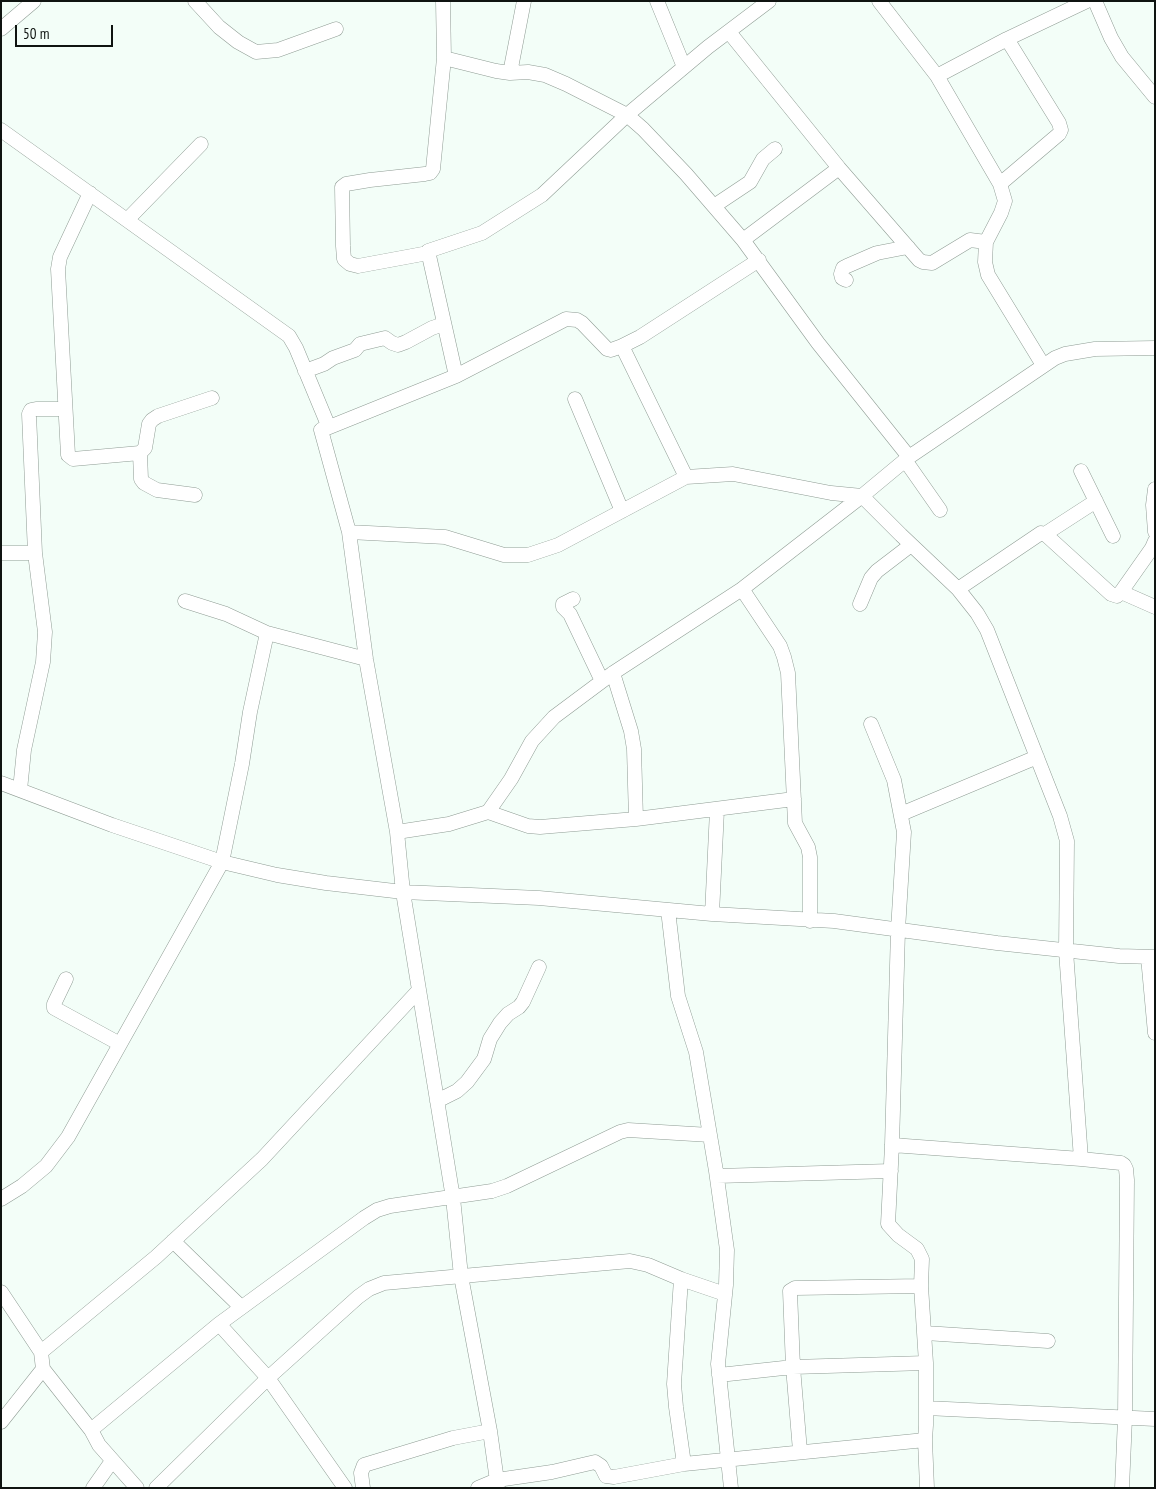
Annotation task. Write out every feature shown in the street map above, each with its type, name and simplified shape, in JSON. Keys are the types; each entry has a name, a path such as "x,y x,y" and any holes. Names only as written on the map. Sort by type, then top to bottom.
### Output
{"street":[{"path":"1,29 34,1"},
{"path":"195,1 219,27 238,42 256,52 278,50 336,29"},
{"path":"444,1 444,58 433,169 430,173 425,174 362,181 346,184 342,187 344,259 350,264 358,266 428,253 431,249 482,233 542,195 627,116 708,46 769,1"},
{"path":"510,73 524,1"},
{"path":"658,1 684,67"},
{"path":"879,1 937,76 1000,184 1005,201 986,242 985,262 988,275 1043,365"},
{"path":"937,76 1007,39 1087,1"},
{"path":"1096,1 1111,38 1122,57 1153,93"},
{"path":"729,32 839,168 919,260 932,263 970,240 986,242"},
{"path":"1000,184 1059,134 1061,130 1059,123 1007,39"},
{"path":"444,58 496,71 510,73 528,72 545,75 627,116 643,129 714,206 759,260 818,344 907,458 940,510"},
{"path":"1,130 282,329 289,336 328,426 321,430"},
{"path":"127,220 201,144"},
{"path":"714,206 750,182 764,159 776,149"},
{"path":"743,240 839,168"},
{"path":"90,193 60,257 58,269 67,452 73,458 140,453 145,448 149,424 152,420 158,416 212,398"},
{"path":"846,280 842,278 841,274 846,266 877,253 908,247"},
{"path":"428,253 456,376"},
{"path":"321,430 456,376 566,319 577,320 582,323 607,349 611,350 622,346 640,337 759,260"},
{"path":"305,371 355,350 360,344 385,338 398,345 444,324"},
{"path":"622,346 686,477"},
{"path":"488,812 511,779 532,741 554,717 608,677 742,588 862,496 907,458 1043,365 1065,354 1095,349 1155,348"},
{"path":"575,399 622,511"},
{"path":"20,790 24,750 43,662 45,632 35,553 29,414 31,410 36,409 65,409"},
{"path":"321,430 349,532 366,660 397,832 403,892 453,1198 461,1276 498,1484"},
{"path":"140,453 141,479 144,483 157,490 195,495"},
{"path":"1081,471 1113,536"},
{"path":"349,532 446,537 504,555 528,555 558,545 686,477 733,474 831,493 862,496 958,589 977,612 987,630 1060,816 1067,840 1066,951 1081,1159"},
{"path":"1155,489 1153,505 1155,532"},
{"path":"958,589 1038,534 1045,534 1096,501"},
{"path":"1045,534 1111,594 1116,596 1121,592 1155,541"},
{"path":"860,604 871,578 877,571 911,545"},
{"path":"1,553 35,553"},
{"path":"742,588 780,646 788,674 795,823 808,847 810,857 810,921"},
{"path":"1121,592 1155,607"},
{"path":"573,599 563,604 563,607 570,614 608,677 631,730 634,749 636,819"},
{"path":"185,601 226,614 267,633 366,660"},
{"path":"1,1199 22,1186 46,1166 62,1145 85,1108 222,862 267,633"},
{"path":"871,724 894,780 904,832 898,930 888,1224 898,1236 917,1249 922,1259 921,1286 926,1362 925,1440 927,1488"},
{"path":"901,814 1037,757"},
{"path":"1,783 222,862 277,875 403,892 539,898 712,914 834,921 1066,951 1152,957 1155,1033"},
{"path":"397,832 449,824 488,812 528,826 540,827 636,819 794,799"},
{"path":"712,914 717,810"},
{"path":"668,910 678,996 696,1052 717,1176 727,1250 718,1364 731,1488"},
{"path":"437,1101 457,1091 472,1077 484,1059 494,1031 508,1014 519,1007 539,967"},
{"path":"66,979 54,1004 54,1008 120,1044"},
{"path":"41,1352 173,1241 262,1159 420,990"},
{"path":"92,1430 219,1324 377,1210 390,1206 492,1191 507,1186 628,1130 710,1135"},
{"path":"892,1145 1081,1159 1121,1163 1124,1165 1126,1169 1125,1418 1122,1488"},
{"path":"717,1176 891,1171"},
{"path":"173,1241 241,1308"},
{"path":"156,1488 268,1378 358,1297 369,1289 384,1283 630,1261 648,1265 725,1294"},
{"path":"681,1279 674,1384 684,1464"},
{"path":"800,1451 793,1368 790,1295 792,1289 921,1286"},
{"path":"1,1292 41,1352 43,1369 92,1430 99,1445 137,1488"},
{"path":"219,1324 268,1378 345,1488"},
{"path":"925,1333 1048,1341"},
{"path":"719,1375 793,1368 926,1362"},
{"path":"1,1422 43,1369"},
{"path":"926,1408 1155,1419"},
{"path":"363,1488 361,1473 364,1465 454,1438 490,1431"},
{"path":"478,1488 595,1462 602,1466 608,1478 684,1464 925,1440"},
{"path":"93,1488 112,1461"}]}
